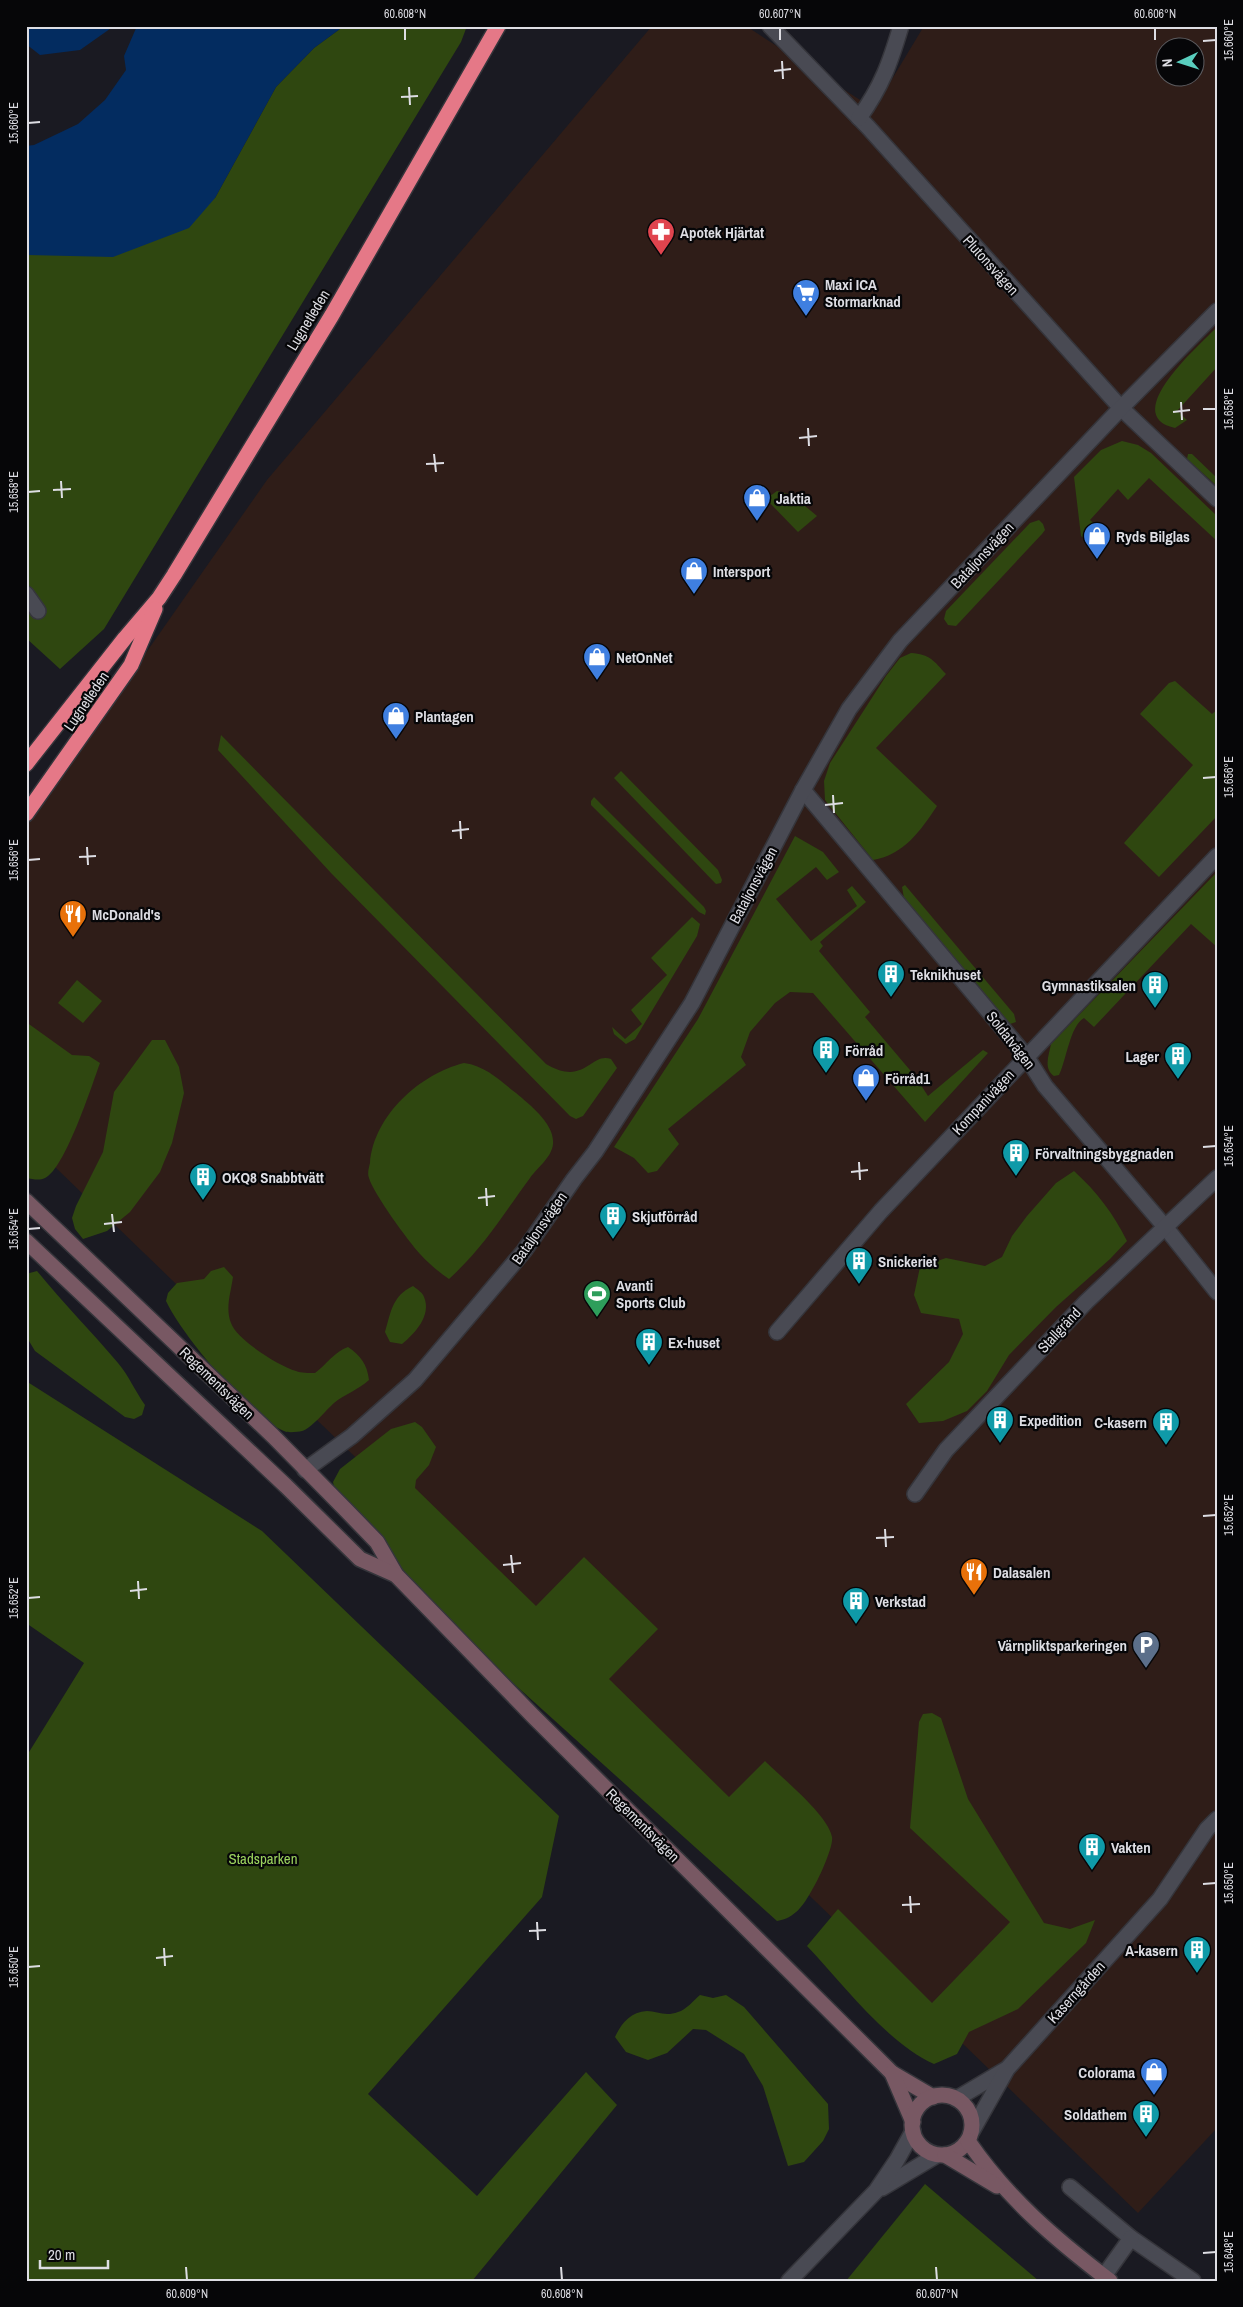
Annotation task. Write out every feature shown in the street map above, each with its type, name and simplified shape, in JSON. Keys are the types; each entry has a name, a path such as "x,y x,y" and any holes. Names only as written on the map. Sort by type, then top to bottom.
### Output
{"highway":[{"name":"Lugnetleden","path":"481,55 490,26"},
{"name":"Lugnetleden","path":"26,764 109,658 159,598 332,315 498,26"},
{"name":"Lugnetleden","path":"26,814 131,665 159,598"}],"main road":[{"name":"Regementsvägen","path":"26,1201 305,1470 376,1542 396,1575 534,1716 892,2073 933,2097"},
{"name":"Regementsvägen","path":"26,1241 286,1486 360,1559 396,1575"},
{"path":"286,1486 305,1470"},
{"name":"Regementsvägen","path":"892,2073 913,2126"},
{"path":"941,2155 962,2148 970,2136 972,2119 966,2107 949,2096 933,2097 920,2106 913,2126 921,2146 1007,2192"},
{"path":"970,2136 1007,2192 1034,2218 1107,2278"}],"street":[{"name":"Plutonsvägen","path":"770,26 859,118 1121,408 1217,499"},
{"path":"859,118 888,71 901,26"},
{"name":"Bataljonsvägen","path":"305,1470 352,1436 415,1380 524,1251 574,1178 595,1152 692,1003 803,790 849,709 900,641 1121,408 1217,311"},
{"path":"26,594 38,610"},
{"name":"Soldatvägen","path":"803,790 1026,1056 1045,1086 1166,1228 1217,1292"},
{"name":"Kompanivägen","path":"777,1332 881,1211 1217,856"},
{"name":"Stallgränd","path":"915,1494 946,1450 1086,1302 1217,1178"},
{"name":"Kaserngården","path":"970,2136 1007,2069 1160,1899 1207,1828 1217,1819"},
{"name":"Kaserngården","path":"956,2099 1007,2069"},
{"path":"789,2281 876,2191 897,2160 913,2126"},
{"path":"876,2191 941,2155"},
{"path":"1070,2187 1131,2238 1193,2281"},
{"path":"1107,2278 1131,2238"}],"shaded area":[{"path":"652,26 746,26 874,109 924,26 1217,26 1217,2128 1138,2213 26,1139 26,824 267,480"}],"green space":[{"path":"344,26 467,26 461,42 104,629 60,669 26,638 26,254 215,198 276,87 314,48"},
{"path":"1217,327 1217,367 1177,411 1187,420 1175,428 1160,421 1155,409 1159,395 1182,363"},
{"path":"1122,441 1138,445 1151,453 1217,516 1217,541 1149,478 1128,500 1118,489 1090,520 1105,534 1097,540 1087,541 1081,536 1074,477 1101,450"},
{"path":"1188,454 1192,454 1217,478 1217,486 1187,459"},
{"path":"777,491 792,495 817,516 798,532 766,499"},
{"path":"1039,520 1045,530 1042,534 956,626 948,625 944,619 946,611 1030,523"},
{"path":"911,653 927,657 935,662 946,674 876,748 937,806 925,824 903,847 894,853 873,860 825,800 824,781 830,763 886,676 900,658"},
{"path":"1175,681 1212,714 1217,710 1217,816 1159,877 1124,843 1193,765 1140,714 1169,683"},
{"path":"221,735 546,1064 559,1070 570,1072 585,1068 597,1060 611,1059 617,1068 583,1116 576,1119 570,1116 331,873 218,750"},
{"path":"621,771 718,870 722,880 721,883 716,884 614,778"},
{"path":"594,797 704,907 705,915 699,912 591,805"},
{"path":"795,836 823,852 839,872 827,880 816,867 776,899 811,941 857,906 847,890 852,886 866,902 820,942 823,946 819,951 870,1012 865,1017 915,1076 928,1096 983,1050 988,1053 925,1122 813,993 790,992 775,1003 750,1032 741,1057 746,1065 668,1129 679,1144 657,1171 648,1173 634,1158 614,1147 698,1019"},
{"path":"1217,872 1217,947 1191,924 1094,1027 1084,1018 1079,1022 1072,1035 1059,1075 1054,1076 1048,1065 1051,1044"},
{"path":"905,885 1014,1014 1016,1022 1010,1024 904,898 902,887"},
{"path":"692,917 700,924 697,936 635,1039 626,1044 614,1034 612,1027 625,1039 642,1024 631,1010 667,975 651,958"},
{"path":"77,980 102,1001 83,1023 58,1003"},
{"path":"26,1022 72,1055 89,1056 100,1063 77,1125 61,1159 53,1171 45,1178 36,1180 26,1178"},
{"path":"152,1040 165,1040 179,1067 184,1093 172,1143 160,1172 130,1212 107,1231 83,1239 75,1229 72,1218 103,1152 114,1092"},
{"path":"464,1063 479,1067 492,1074 528,1103 546,1122 553,1137 553,1144 547,1158 473,1255 449,1279 427,1261 408,1239 377,1195 368,1173 373,1145 380,1129 402,1099 431,1077 447,1068"},
{"path":"1074,1171 1104,1203 1127,1241 1110,1259 1056,1307 1009,1355 987,1391 967,1411 943,1421 919,1423 906,1404 949,1362 963,1334 959,1319 921,1313 914,1295 920,1267 946,1258 985,1266 1002,1257 1012,1236 1027,1216 1056,1183"},
{"path":"224,1267 233,1277 228,1306 229,1317 235,1330 241,1337 259,1351 289,1368 310,1373 315,1373 335,1355 348,1347 363,1361 369,1380 334,1403 306,1430 285,1432 270,1423 253,1409 218,1373 186,1333 166,1301 168,1293 177,1283 204,1279 211,1271"},
{"path":"37,1271 122,1368 145,1405 142,1415 134,1419 125,1417 35,1351 26,1336 26,1274"},
{"path":"413,1286 424,1297 426,1311 424,1318 412,1335 402,1344 390,1342 385,1332 393,1305 406,1290"},
{"name":"Stadsparken","path":"26,1381 262,1531 559,1816 542,1897 368,2094 477,2196 586,2072 617,2105 472,2281 26,2281 26,1757 84,1663 26,1623"},
{"path":"415,1422 422,1427 436,1447 429,1465 416,1480 415,1488 536,1606 584,1557 658,1629 609,1679 729,1797 765,1761 822,1818 829,1828 832,1837 831,1848 815,1886 802,1906 794,1914 777,1921 504,1675 377,1550 336,1495 333,1482 340,1469 391,1429"},
{"path":"932,1713 941,1718 968,1799 1044,1923 1070,1929 1095,1920 1086,1943 1018,2009 969,2032 957,2054 934,2064 917,2055 883,2028 807,1946 838,1909 932,2003 1010,1922 910,1828 919,1722 923,1714"},
{"path":"700,1995 713,1998 726,1995 744,2007 828,2104 829,2129 823,2141 804,2162 788,2166 763,2086 744,2054 706,2030 693,2029 667,2053 648,2060 626,2052 615,2037 623,2023 631,2016 647,2011 665,2014 681,2011"},
{"path":"925,2184 1039,2281 846,2281"}],"water":[{"path":"26,26 114,26 80,50 40,55 26,44"},
{"path":"137,26 344,26 314,48 276,87 215,198 189,228 113,257 28,255 26,146 34,145 78,124 105,100 126,70 124,56"}],"place":[{"name":"Apotek Hjärtat","path":"661,256"},
{"name":"Maxi ICA Stormarknad","path":"806,317"},
{"name":"Jaktia","path":"757,522"},
{"name":"Ryds Bilglas","path":"1097,560"},
{"name":"Intersport","path":"694,595"},
{"name":"NetOnNet","path":"597,681"},
{"name":"Plantagen","path":"396,740"},
{"name":"McDonald's","path":"73,938"},
{"name":"Teknikhuset","path":"891,998"},
{"name":"Gymnastiksalen","path":"1155,1009"},
{"name":"Förråd","path":"826,1074"},
{"name":"Lager","path":"1178,1080"},
{"name":"Förråd1","path":"866,1102"},
{"name":"Förvaltningsbyggnaden","path":"1016,1177"},
{"name":"OKQ8 Snabbtvätt","path":"203,1201"},
{"name":"Skjutförråd","path":"613,1240"},
{"name":"Snickeriet","path":"859,1285"},
{"name":"Avanti Sports Club","path":"597,1318"},
{"name":"Ex-huset","path":"649,1366"},
{"name":"Expedition","path":"1000,1444"},
{"name":"C-kasern","path":"1166,1446"},
{"name":"Dalasalen","path":"974,1596"},
{"name":"Verkstad","path":"856,1625"},
{"name":"Värnpliktsparkeringen","path":"1146,1669"},
{"name":"Vakten","path":"1092,1871"},
{"name":"A-kasern","path":"1197,1974"},
{"name":"Colorama","path":"1154,2096"},
{"name":"Soldathem","path":"1146,2138"}]}
